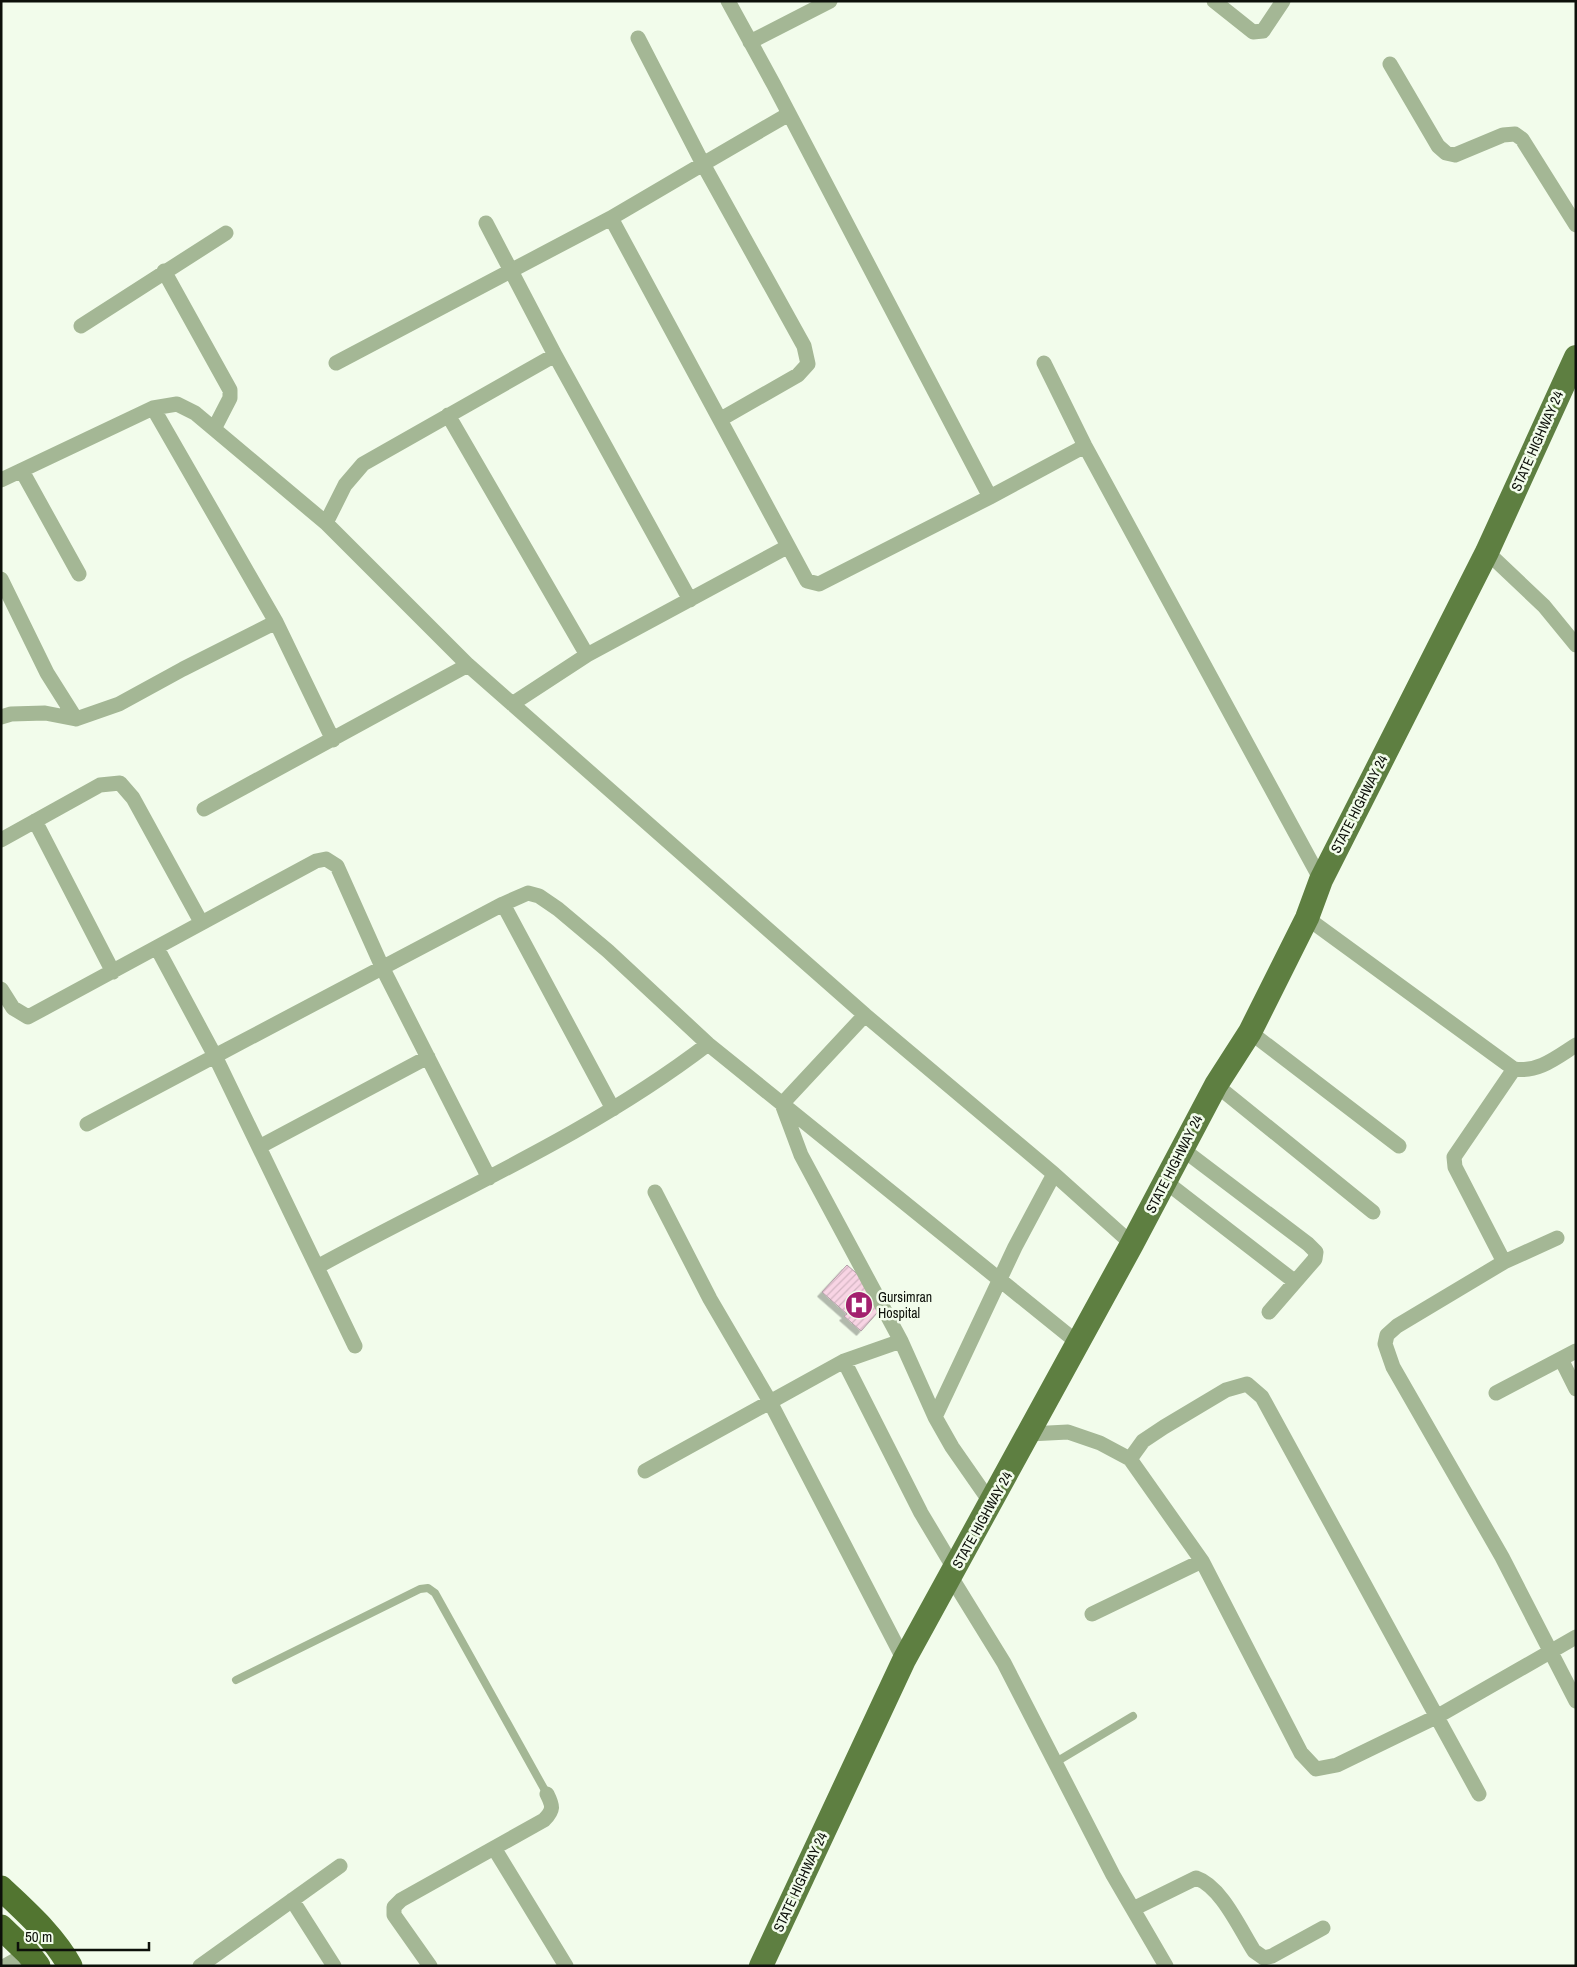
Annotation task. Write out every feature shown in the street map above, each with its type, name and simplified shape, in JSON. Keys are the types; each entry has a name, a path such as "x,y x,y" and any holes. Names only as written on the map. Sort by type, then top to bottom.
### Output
{"highway":[{"path":"1,1888 44,1930 63,1953 70,1966"},
{"path":"1,1927 33,1959"}],"main road":[{"name":"STATE HIGHWAY 24","path":"761,1966 904,1660 953,1574 1166,1182 1181,1148 1216,1084 1250,1032 1307,918 1321,880 1487,552 1573,372"}],"street":[{"path":"728,1 990,497"},
{"path":"750,42 830,1"},
{"path":"1214,1 1253,32 1263,31 1283,1"},
{"path":"638,38 703,164 804,346 808,364 798,375 721,419"},
{"path":"1390,64 1438,146 1446,153 1455,155 1503,135 1515,134 1522,139 1576,225"},
{"path":"336,363 612,218 789,114"},
{"path":"612,218 721,419 787,547 807,581 819,584 990,497 1085,446"},
{"path":"486,223 555,355 690,600"},
{"path":"81,326 164,271 226,234"},
{"path":"164,271 230,390 230,398 214,430"},
{"path":"326,523 345,485 363,464 555,355"},
{"path":"1044,363 1085,446 1321,880"},
{"path":"1,480 22,472 153,408 177,404 195,413 326,523 468,665 865,1014 1054,1174 1132,1244"},
{"path":"153,408 276,622 334,740"},
{"path":"448,415 587,655"},
{"path":"22,472 79,574"},
{"path":"512,704 587,655 787,547"},
{"path":"1487,552 1544,606 1576,645"},
{"path":"1,579 47,673 76,719"},
{"path":"1,718 11,714 45,713 76,719 119,704 183,668 276,622"},
{"path":"204,809 334,740 468,665"},
{"path":"1,840 100,785 120,783 133,798 201,922"},
{"path":"34,821 113,972"},
{"path":"1,989 13,1008 28,1017 157,948 201,922 316,861 326,858 337,866 383,969 489,1178"},
{"path":"87,1124 503,904 528,893 539,896 558,909 608,951 708,1044 1078,1343"},
{"path":"503,904 613,1109"},
{"path":"1307,918 1514,1069 1527,1071 1539,1067 1576,1045"},
{"path":"157,948 215,1056 354,1346"},
{"path":"782,1104 865,1014"},
{"path":"1250,1032 1399,1146"},
{"path":"317,1267 489,1178 613,1109 668,1075 708,1044"},
{"path":"259,1147 428,1058"},
{"path":"1504,1262 1455,1167 1454,1157 1514,1069"},
{"path":"1216,1084 1373,1212"},
{"path":"782,1104 801,1155 901,1341 935,1417 952,1447 991,1503"},
{"path":"1181,1148 1316,1252 1315,1259 1269,1312"},
{"path":"935,1417 1000,1280 1054,1174"},
{"path":"1166,1182 1294,1281"},
{"path":"655,1192 710,1299 770,1400 904,1660"},
{"path":"1557,1238 1504,1262 1396,1326 1386,1335 1385,1344 1393,1367 1502,1557 1549,1652 1576,1701"},
{"path":"645,1471 844,1360 901,1341"},
{"path":"1496,1393 1576,1351"},
{"path":"1561,1359 1576,1389"},
{"path":"844,1360 953,1574 1004,1663 1113,1875 1166,1966"},
{"path":"1130,1460 1143,1441 1226,1390 1247,1384 1262,1397 1479,1794"},
{"path":"1029,1434 1068,1432 1100,1443 1130,1460 1202,1561 1301,1753 1316,1769 1337,1765 1438,1716 1576,1637"},
{"path":"1092,1614 1202,1561"},
{"path":"430,1966 394,1915 394,1907 401,1900 544,1820 552,1813 553,1805 547,1794"},
{"path":"494,1848 566,1966"},
{"path":"200,1966 340,1866"},
{"path":"1133,1909 1196,1878 1205,1881 1215,1890 1254,1951 1264,1958 1272,1956 1323,1928"},
{"path":"292,1900 334,1966"},
{"path":"5,1966 33,1959"}],"lane":[{"path":"236,1680 420,1589 428,1588 435,1593 547,1794"},
{"path":"1056,1762 1133,1716"}],"building":[{"path":"847,1265 863,1279 878,1312 861,1331 844,1316 847,1314 822,1292"}],"place":[{"name":"Gursimran Hospital","path":"859,1305"}]}
